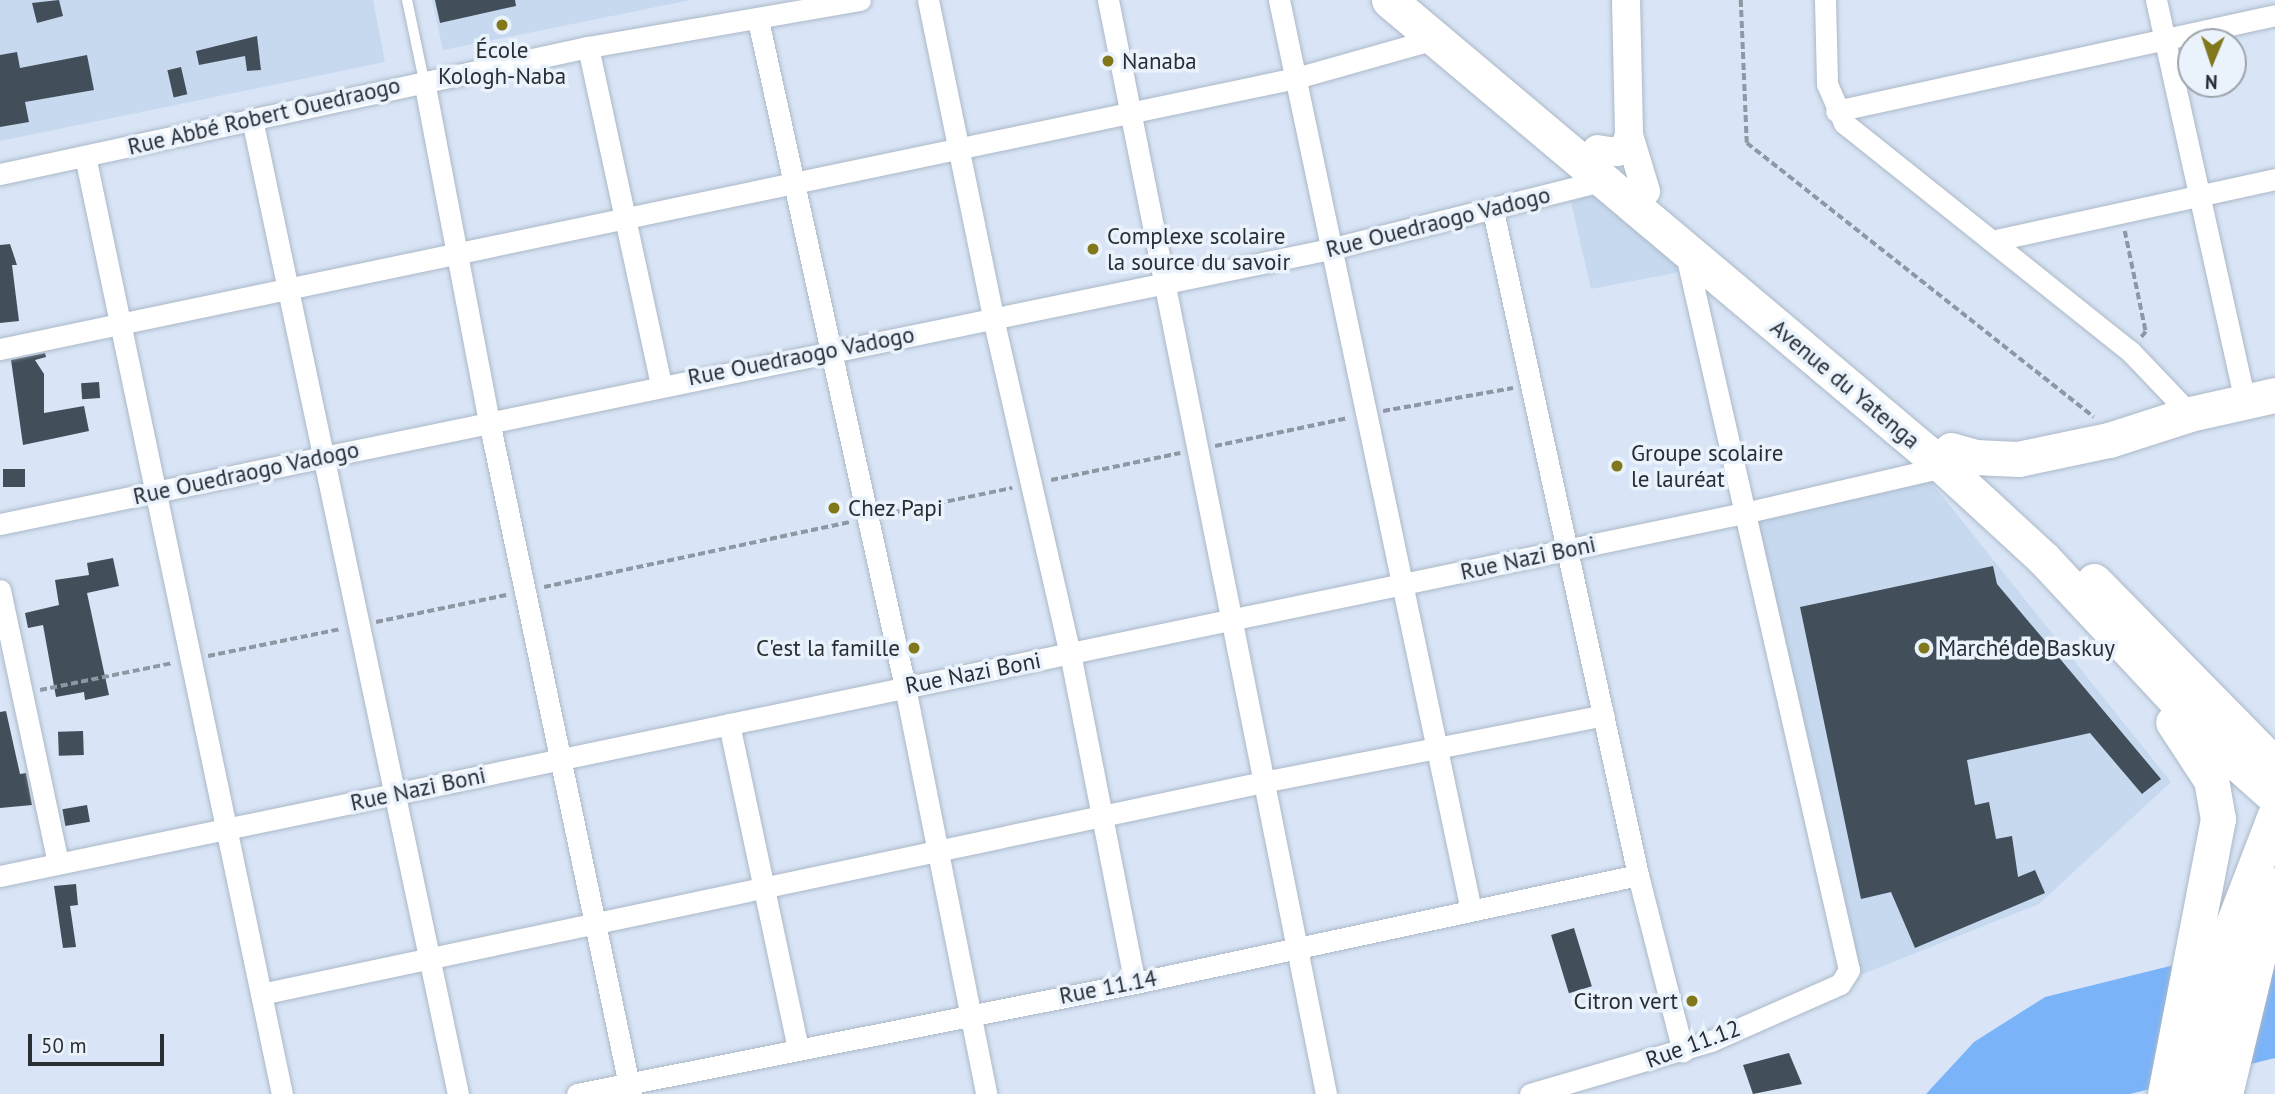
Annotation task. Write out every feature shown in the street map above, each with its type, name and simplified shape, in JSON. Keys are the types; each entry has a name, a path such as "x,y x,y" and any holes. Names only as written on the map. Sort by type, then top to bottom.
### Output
{"main road":[{"name":"Avenue du Yatenga","path":"1389,0 1435,39 1598,165 1646,191 1948,458 2221,749 2275,797"},
{"name":"Avenue du Yatenga","path":"1421,0 1685,250 2059,545 2275,765"},
{"path":"2105,431 2265,406"},
{"path":"1948,458 2008,459 2105,431 2190,414 2265,406"},
{"path":"2125,649 2211,780 2218,819 2190,961 2195,1087"},
{"path":"2195,1087 2225,945 2275,814 2221,749"},
{"path":"2195,1087 2260,937 2275,885"}],"street":[{"name":"Rue Abbé Robert Ouedraogo","path":"0,174 587,47 758,20 860,0"},
{"path":"928,0 993,318 1070,653 1100,819 1135,983"},
{"path":"1108,0 1326,1094"},
{"path":"1279,0 1471,910"},
{"path":"1626,0 1629,135 1646,191"},
{"path":"1825,0 1827,84 1836,111 1853,132 1996,240 2130,351 2190,414"},
{"path":"2157,0 2199,194 2265,406"},
{"path":"1836,111 2275,15"},
{"path":"758,20 905,687 986,1094"},
{"path":"0,349 960,149 1129,110 1296,78 1435,39"},
{"path":"587,47 661,384"},
{"path":"424,81 489,421 630,1089"},
{"path":"252,119 458,1094"},
{"path":"1598,165 1625,147 1629,135"},
{"path":"85,156 194,658 225,830 282,1094"},
{"name":"Rue Ouedraogo Vadogo","path":"0,524 323,458 832,348 1331,249 1493,211 1598,165"},
{"path":"1996,240 2275,179"},
{"path":"1493,211 1638,875 1684,1051"},
{"path":"1685,250 1744,513"},
{"name":"Rue Nazi Boni","path":"0,876 1744,513 1948,458"},
{"name":"Rue 11.12","path":"1530,1094 1684,1051 1840,984 1848,976 1849,962 1744,513"},
{"path":"0,590 58,862"},
{"path":"261,994 429,956 1100,819 1264,782 1603,716"},
{"path":"729,724 798,1049"},
{"name":"Rue 11.14","path":"577,1094 630,1089 798,1049 1135,983 1296,946 1638,875"}],"lane":[{"path":"407,0 424,81"}],"path":[{"path":"1741,0 1746,143 2105,431"},
{"path":"2122,212 2146,332 2130,351"},
{"path":"23,693 358,626 1197,449 1531,385"}],"shaded area":[{"path":"0,0 373,0 385,62 0,141"},
{"name":"École Kologh-Naba","path":"432,0 691,0 443,50"},
{"path":"1593,194 1674,259 1680,272 1591,289 1571,202"},
{"name":"Marché de Baskuy","path":"1927,477 2171,782 2039,904 1858,976 1755,514"}],"water":[{"path":"2275,940 2275,1058 2130,1094 1926,1094 1974,1042 2045,997"}],"building":[{"path":"59,0 63,16 37,23 32,3"},
{"path":"435,0 515,0 516,6 440,23"},
{"path":"257,36 261,70 247,71 245,56 199,65 196,51"},
{"path":"17,52 20,68 87,55 94,90 25,102 29,122 0,127 0,55"},
{"path":"181,67 187,94 174,97 167,70"},
{"path":"10,244 17,265 12,265 19,321 0,323 0,245"},
{"path":"45,353 46,357 35,360 44,374 44,413 84,406 89,431 23,445 11,360"},
{"path":"99,382 100,398 82,399 81,383"},
{"path":"3,469 25,469 25,487 3,487"},
{"path":"113,558 119,586 87,593 109,695 85,700 84,692 56,697 43,625 28,628 25,613 59,605 55,580 89,575 87,563"},
{"path":"1993,566 1997,584 2161,779 2142,794 2090,733 1967,760 1975,805 1989,802 1996,839 2012,836 2018,877 2035,870 2045,893 1915,948 1891,892 1861,899 1800,607"},
{"path":"6,711 20,774 26,773 32,805 0,808 0,712"},
{"path":"83,731 84,755 59,756 58,732"},
{"path":"87,805 90,822 65,826 62,809"},
{"path":"76,884 78,905 70,906 76,947 63,948 54,886"},
{"path":"1574,928 1592,986 1569,993 1551,935"},
{"path":"1789,1053 1802,1084 1753,1094 1743,1065"}],"place":[{"name":"École Kologh-Naba","path":"502,25"},
{"name":"Nanaba","path":"1108,61"},
{"name":"Complexe scolaire la source du savoir","path":"1093,249"},
{"name":"Groupe scolaire le lauréat","path":"1617,466"},
{"name":"Chez Papi","path":"834,508"},
{"name":"C'est la famille","path":"914,648"},
{"name":"Marché de Baskuy","path":"1924,648"},
{"name":"Citron vert","path":"1692,1001"}]}
